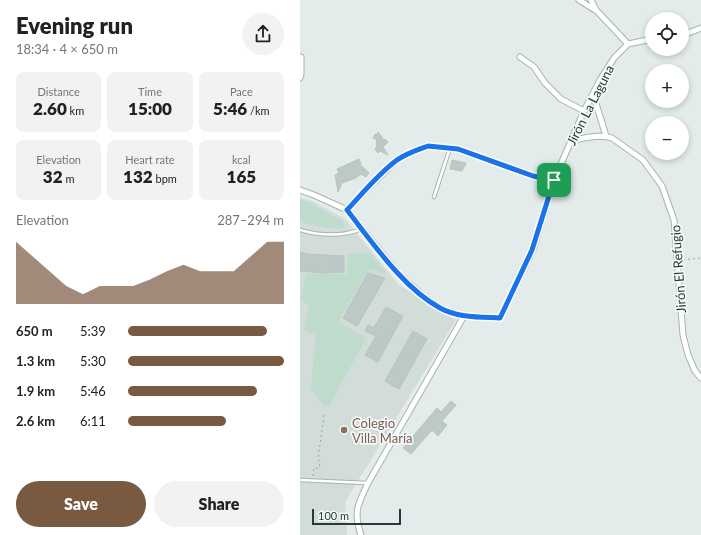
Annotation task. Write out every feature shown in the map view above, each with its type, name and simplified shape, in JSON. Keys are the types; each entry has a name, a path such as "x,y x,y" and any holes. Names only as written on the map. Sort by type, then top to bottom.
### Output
{"street":[{"path":"579,0 596,10 628,44 645,40"},
{"path":"591,0 596,10"},
{"path":"689,32 701,28"},
{"name":"Jirón La Laguna","path":"300,190 347,210 397,272 422,295 441,308 464,316 500,318 532,250 554,180 584,111 614,58 628,44"},
{"path":"300,78 301,57"},
{"path":"520,57 534,67 545,83 561,99 584,111"},
{"path":"571,141 586,137 606,136 593,94"},
{"name":"Jirón El Refugio","path":"606,136 612,138 643,160 662,186 674,220 683,335 688,355 695,371 701,378"},
{"path":"347,210 397,160 428,146 458,149 533,176 554,180"},
{"path":"361,535 357,524 357,510 368,483 464,316"}],"lane":[{"path":"434,197 450,148"},
{"path":"300,230 315,234 336,235 349,234 362,229"},
{"path":"300,480 368,483"}],"path":[{"path":"676,260 701,258"},
{"path":"313,480 314,468 319,468 320,462 318,459 324,415"}],"shaded area":[{"name":"Colegio Villa María","path":"300,198 312,201 345,219 399,285 456,320 345,502 347,535 300,535"}],"green space":[{"path":"300,200 308,202 342,221 345,226 342,229 315,226 300,221"},
{"path":"370,253 386,273 385,274 369,269 338,322 366,338 329,406 324,406 311,388 316,335 304,331 309,305 300,300 306,274 347,274 348,254"}],"building":[{"path":"378,132 384,140 385,139 388,142 383,147 388,155 380,151 378,153 375,149 377,146 376,139 373,138"},
{"path":"359,159 360,164 369,173 366,177 361,174 356,178 342,183 338,192 335,175 339,173 337,169"},
{"path":"452,160 466,163 462,171 450,169"},
{"path":"300,252 307,254 344,256 344,272 321,273 300,271"},
{"path":"368,273 385,278 357,326 343,318"},
{"path":"386,307 403,316 378,362 365,355 376,336 365,331 368,325 374,328"},
{"path":"413,331 427,339 399,389 385,381"},
{"path":"451,401 456,405 442,421 447,425 438,436 432,430 411,454 403,448 437,408 441,412"}],"place":[{"name":"Colegio Villa María","path":"344,430"}],"route":[{"path":"428,146 458,149 533,176 554,180 532,250 500,318 464,316 441,308 422,295 397,272 347,210 397,160 428,146"}]}
